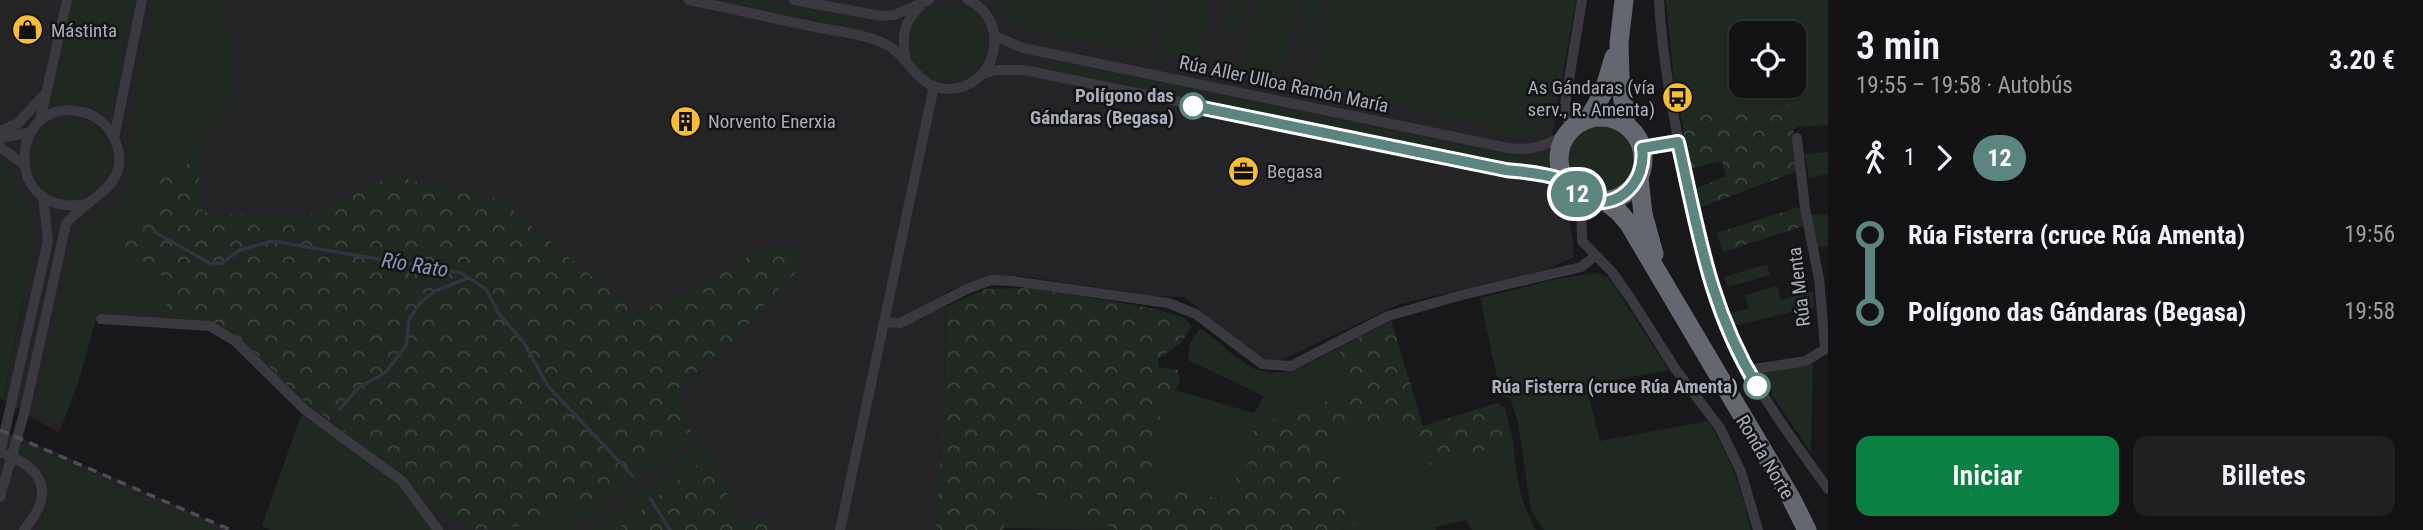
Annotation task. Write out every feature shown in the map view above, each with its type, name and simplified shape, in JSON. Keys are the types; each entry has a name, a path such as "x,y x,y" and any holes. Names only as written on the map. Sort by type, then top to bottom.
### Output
{"highway":[{"path":"1624,0 1619,43 1626,125"},
{"path":"1590,118 1604,91 1619,43"},
{"path":"1639,178 1630,190 1618,198 1593,201 1581,197 1564,180 1558,158 1568,132 1590,118 1609,117 1626,125 1633,131 1642,148"},
{"name":"Ronda Norte","path":"1642,148 1643,163 1639,178 1643,214 1660,275"},
{"name":"Ronda Norte","path":"1605,201 1629,224 1807,530"}],"street":[{"path":"40,121 67,0"},
{"path":"0,497 25,410 66,223 75,212 105,191 112,182 118,160 114,138 142,0"},
{"path":"689,0 869,38 893,49 918,77 934,86 840,530"},
{"path":"794,0 881,16 894,15 926,2"},
{"path":"1568,132 1566,90 1582,0"},
{"path":"1659,0 1663,58 1678,142 1702,256 1718,309 1748,370 1828,489"},
{"path":"971,1 984,11 995,36 991,63 983,74"},
{"path":"906,61 902,45 904,29 911,15 926,2"},
{"name":"Rúa Aller Ulloa Ramón María","path":"995,36 1033,50 1507,148 1530,150 1568,132"},
{"name":"Rúa Aller Ulloa Ramón María","path":"934,86 944,89 958,88 972,83 983,74 997,70 1024,71 1564,180"},
{"path":"0,131 18,123 47,92"},
{"path":"86,204 57,205 43,198 29,183 23,164 25,141 40,121 51,114 76,110 99,119 114,138"},
{"path":"0,138 31,132"},
{"name":"Rúa Menta","path":"1797,138 1827,347"},
{"path":"1642,148 1678,142"},
{"path":"0,147 23,164"},
{"path":"1581,197 1582,241 1612,272 1632,299 1676,370 1720,428 1741,472 1758,530"},
{"path":"30,527 42,498 41,482 33,469 25,463 0,454 48,240 43,198"},
{"path":"884,322 900,323 969,288 992,280 1012,281 1168,303 1196,314 1262,365 1291,366 1388,316 1462,295 1581,267 1595,256"},
{"path":"101,319 210,326 234,341 306,411 402,481 438,530"},
{"path":"1748,370 1806,361 1827,347"}],"shaded area":[{"path":"0,0 1576,0 1548,159 1554,197 1568,217 1574,257 1547,270 1400,304 1279,361 1266,360 1249,351 1185,297 1155,296 1019,276 986,278 946,292 944,392 936,530 442,530 298,402 237,340 192,320 97,315 77,386 59,433 3,400 24,301 9,166 0,160"},
{"path":"0,430 57,453 231,530 0,530"}],"green space":[{"path":"73,0 134,0 109,121 82,106 67,105 51,109"},
{"path":"154,0 221,0 221,20 230,34 234,103 221,104 222,119 202,137 192,162 162,175 154,202 124,247 169,281 165,315 97,315 77,386 63,422 35,414 71,249 84,225 117,201 129,176 132,115"},
{"path":"725,0 763,0 852,18 850,26"},
{"path":"998,0 1155,0 1157,3 1145,54 1026,29 1010,18"},
{"path":"1195,0 1211,0 1198,64 1156,56 1168,1 1194,3"},
{"path":"1229,0 1246,0 1239,31 1223,27"},
{"path":"1255,0 1297,0 1280,81 1240,73"},
{"path":"1330,0 1576,0 1556,112 1552,112 1549,123 1534,138 1492,132 1493,126 1311,87"},
{"path":"1666,0 1828,0 1828,125 1797,127 1793,103 1681,116 1674,82"},
{"path":"1305,2 1321,5 1313,46 1297,43"},
{"path":"946,4 961,7 973,16 982,28 985,43 982,58 973,70 961,79 946,82 931,79 919,70 910,58 907,43 910,28 919,16 931,7"},
{"path":"1047,59 1191,89 1189,98 1045,67"},
{"path":"1201,91 1315,115 1314,124 1200,99"},
{"path":"1793,103 1797,127 1793,129 1798,171 1699,208 1695,189 1726,176 1722,161 1689,169 1681,116"},
{"path":"1326,117 1477,149 1475,157 1323,125"},
{"path":"79,121 92,127 103,138 109,151 107,174 92,191 79,197 63,197 50,191 35,174 33,151 39,138 56,123"},
{"path":"1599,125 1612,127 1623,135 1631,146 1631,172 1623,183 1612,191 1599,193 1586,191 1575,183 1567,172 1565,159 1567,146 1575,135 1586,127"},
{"path":"1486,151 1530,158 1549,154 1549,167 1518,165 1485,158"},
{"path":"1828,152 1828,174 1809,178 1805,154"},
{"path":"0,160 9,166 28,204 36,238 3,400 0,398"},
{"path":"192,162 204,162 197,188 203,212 301,218 392,176 500,199 635,313 699,287 758,251 801,249 806,262 738,336 676,390 692,430 579,508 554,507 518,526 477,530 438,514 402,476 298,396 261,358 219,324 165,315 169,281 124,247 154,202 162,174"},
{"path":"1802,206 1804,226 1724,252 1716,233"},
{"path":"1828,214 1828,246 1817,248 1811,215"},
{"path":"1767,264 1770,275 1728,287 1724,277"},
{"path":"1595,273 1608,277 1669,370 1586,385 1600,441 1708,421 1734,473 1751,530 1544,530 1531,510 1518,422 1510,398 1501,396 1480,298 1557,279"},
{"path":"1777,286 1781,300 1813,291 1814,307 1733,326 1728,314 1749,308 1745,295"},
{"path":"1031,288 1146,307 1183,317 1192,326 1181,343 1158,359 1159,367 1178,370 1180,382 1161,412 1149,483 1220,499 1250,461 1254,425 1350,394 1339,348 1391,320 1423,426 1497,403 1505,408 1513,442 1430,465 1416,430 1407,430 1396,414 1325,438 1358,524 1340,530 1117,530 1030,492 1002,528 1005,530 936,530 946,307 985,289"},
{"path":"1202,329 1243,362 1266,372 1299,368 1339,348 1350,394 1255,425 1250,461 1220,499 1149,483 1161,412 1175,390 1254,413 1264,396 1188,360 1189,346 1198,330"},
{"path":"1813,364 1809,450 1773,397 1762,370 1786,365"},
{"path":"1396,414 1407,430 1416,429 1430,464 1513,442 1522,498 1536,530 1472,530 1466,520 1435,527 1436,530 1340,530 1357,524 1325,438"},
{"path":"301,415 349,445 396,481 434,530 270,530 262,526"},
{"path":"692,430 697,438 572,530 489,530 518,526 554,507 579,508"},
{"path":"0,433 216,530 42,530 48,490 44,471 31,460 0,449"},
{"path":"703,443 709,455 616,530 589,530"},
{"path":"709,455 741,523 762,518 770,530 616,530"},
{"path":"1030,492 1117,530 1002,528"}],"waterway":[{"name":"Río Rato","path":"155,232 211,264 222,263 240,250 272,241 461,273 486,289 499,314 524,343 548,386 633,476"},
{"path":"340,409 358,388 385,373 406,346 409,319 421,302 435,291 468,278"},
{"name":"Río Rato","path":"650,498 670,530"}],"railway":[{"path":"0,430 231,530"}],"bus line":[{"name":"12","path":"1193,106 1506,170 1551,176 1564,180 1571,190 1581,197 1599,201 1618,198 1630,190 1642,171 1642,148 1678,142 1702,256 1718,309 1757,386"}],"place":[{"name":"Mástinta","path":"28,30"},
{"name":"As Gándaras (vía serv., R. Amenta)","path":"1678,98"},
{"name":"Polígono das Gándaras (Begasa)","path":"1193,106"},
{"name":"Norvento Enerxia","path":"685,121"},
{"name":"Begasa","path":"1244,171"},
{"name":"Rúa Fisterra (cruce Rúa Amenta)","path":"1757,386"}]}
